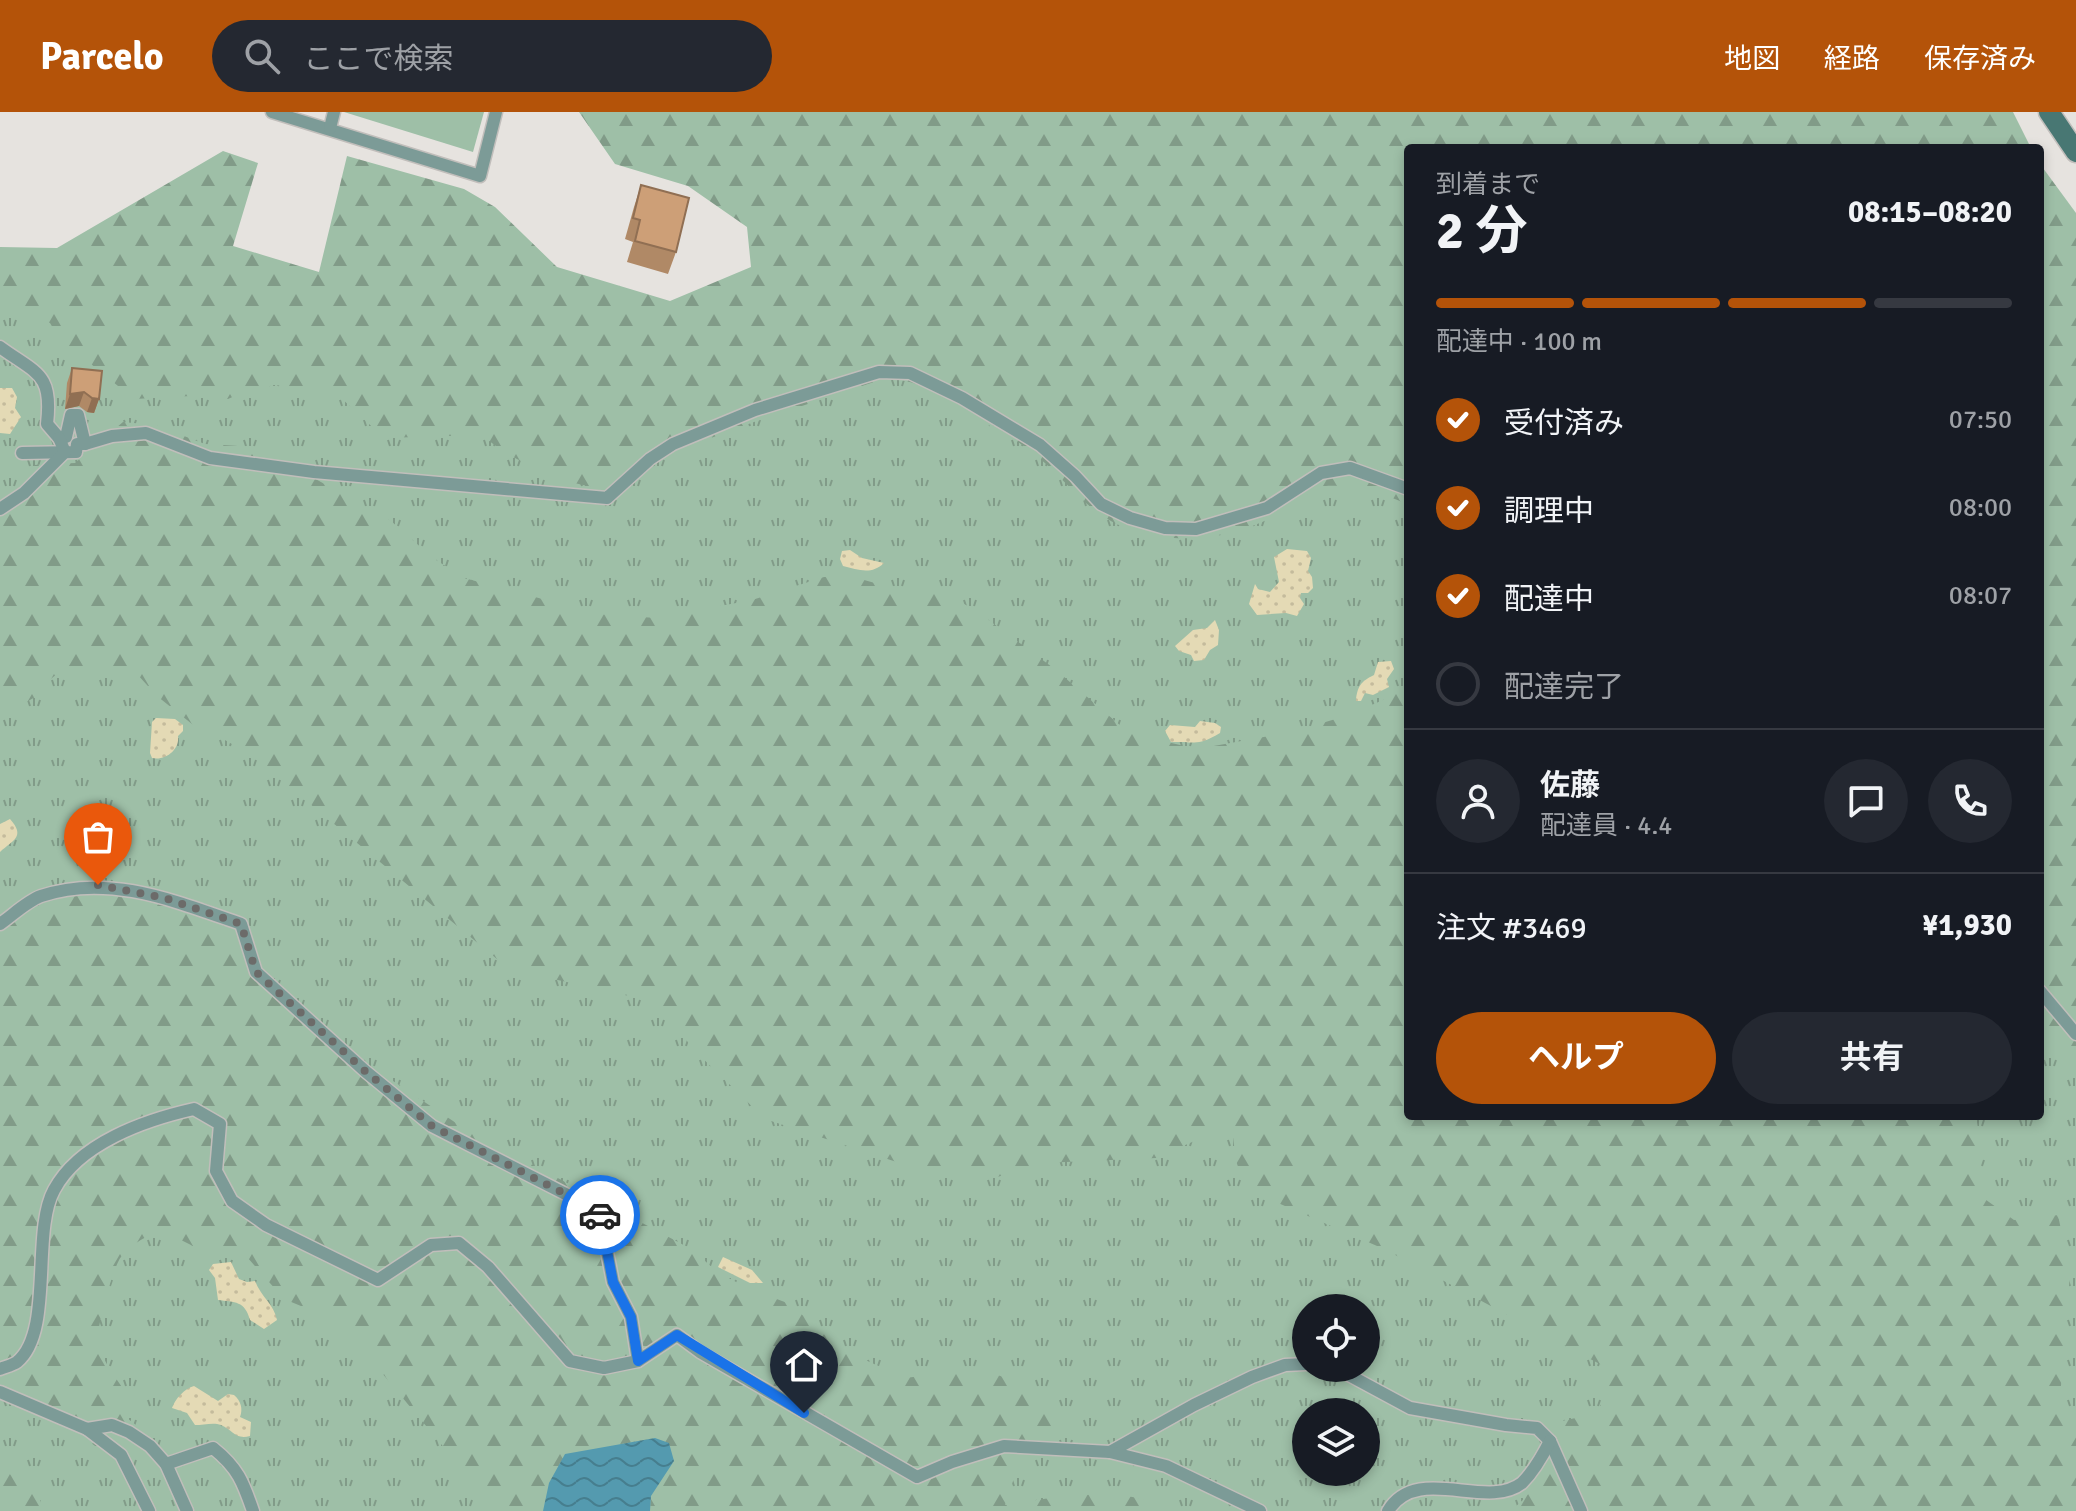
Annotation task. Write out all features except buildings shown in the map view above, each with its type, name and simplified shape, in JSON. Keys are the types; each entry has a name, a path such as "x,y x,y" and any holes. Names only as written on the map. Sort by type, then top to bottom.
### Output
{"street":[{"path":"2049,112 2076,152"}],"lane":[{"path":"272,112 480,176 496,112"},
{"path":"330,128 334,112"},
{"path":"0,347 36,372 46,383 50,401 47,424 59,438 65,452"},
{"path":"22,453 76,452 77,444 146,433 210,458 314,472 607,498 650,459 673,444 755,410 879,372 910,373 962,398 1040,445 1101,504 1130,518 1165,528 1196,529 1267,508 1321,473 1350,468 1404,488"},
{"path":"59,438 66,437 71,415 78,415 85,444"},
{"path":"0,509 24,493 65,452"},
{"path":"0,924 38,897 98,885 165,898 241,924 256,972 365,1071 432,1126 599,1211 613,1282 631,1317 638,1361"},
{"path":"2044,996 2076,1034"},
{"path":"0,1369 17,1361 30,1343 37,1313 44,1231 54,1190 83,1153 159,1117 194,1109 220,1124 216,1171 232,1201 266,1225 378,1280 431,1245 459,1243 488,1267 570,1361 604,1368 638,1361 677,1335 700,1352 917,1477 1004,1446 1110,1452 1166,1466 1260,1511"},
{"path":"1110,1452 1252,1377 1292,1365"},
{"path":"1362,1382 1410,1408 1537,1428 1550,1441 1581,1511"},
{"path":"0,1392 87,1429 121,1455 149,1511"},
{"path":"87,1429 112,1425 150,1446 166,1464 187,1511"},
{"path":"1388,1511 1394,1500 1406,1492 1503,1493 1521,1484 1550,1441"},
{"path":"166,1464 213,1448 229,1461 243,1480 253,1511"}],"green space":[{"path":"344,112 484,112 473,152"},
{"path":"579,112 2013,112 2029,144 1404,144 1404,503 1368,491 1326,486 1253,526 1206,537 1156,536 1115,523 1085,502 1020,443 933,392 906,381 883,379 676,451 655,464 622,494 557,479 507,454 481,435 384,438 339,396 308,388 274,385 228,399 191,396 134,399 59,338 50,323 0,297 0,247 57,248 223,151 258,163 233,246 319,272 347,156 464,189 495,207 557,267 670,301 751,267 747,227 688,186 615,164"},
{"path":"2044,169 2076,213 2076,1066 2044,1031"},
{"path":"0,284 286,335 1404,413 1404,1120 2044,1120 2044,872 2076,905 2076,1511 0,1511"},
{"path":"123,422 155,425 205,444 258,447 391,521 433,558 464,578 598,614 656,618 752,600 824,577 857,578 882,585 946,594 975,610 1056,670 1129,733 1197,749 1292,732 1349,715 1392,696 1404,687 1404,1120 1977,1120 1982,1197 2014,1220 2058,1215 2070,1274 2060,1398 2076,1435 2076,1511 1510,1511 1530,1492 1541,1472 1553,1423 1598,1413 1611,1370 1384,1249 1246,1189 1236,1161 1233,1137 1226,1127 1156,1158 1043,1163 994,1178 959,1168 915,1168 765,1119 693,1049 661,1006 509,969 251,755 211,732 197,728 157,696 137,674 115,669 57,674 43,685 37,696 19,706 0,711 0,501 22,483 34,465 75,463"},
{"path":"81,879 165,891 244,920 263,969 288,995 369,1065 462,1127 693,1250 716,1271 747,1288 790,1304 841,1349 905,1378 978,1369 1023,1383 1049,1405 1079,1411 1015,1475 1005,1505 1094,1494 1137,1498 1180,1511 650,1511 651,1496 674,1461 655,1438 565,1454 549,1483 543,1511 489,1511 461,1468 352,1337 330,1318 284,1299 247,1257 201,1253 169,1234 155,1232 121,1257 100,1324 98,1341 103,1357 135,1405 127,1418 141,1429 110,1457 21,1391 0,1382 0,911 42,889"},
{"path":"0,1469 37,1488 43,1511 0,1511"}],"sand":[{"path":"0,388 12,388 17,397 15,408 21,417 10,434 0,433"},
{"path":"1287,549 1307,551 1311,558 1308,571 1313,588 1308,593 1301,593 1304,604 1297,616 1286,613 1257,615 1249,604 1255,584 1258,589 1270,592 1279,582 1274,557"},
{"path":"850,550 862,558 884,563 870,570 843,566 840,559 842,551"},
{"path":"1215,620 1219,630 1218,645 1210,650 1204,660 1194,661 1191,655 1175,646 1193,630 1207,628"},
{"path":"1391,661 1394,669 1387,679 1389,687 1373,695 1365,693 1361,701 1356,701 1360,685 1374,675 1378,662"},
{"path":"156,718 175,719 183,725 183,731 174,750 166,756 152,758 152,722"},
{"path":"1200,721 1215,723 1221,727 1220,733 1201,742 1171,742 1165,731 1170,725 1195,727"},
{"path":"10,819 17,830 16,838 0,852 0,824"},
{"path":"723,1257 752,1270 763,1283 750,1283 718,1267"},
{"path":"231,1262 239,1279 255,1281 273,1309 277,1320 264,1329 250,1320 242,1306 218,1300 215,1278 209,1270 213,1264"},
{"path":"194,1386 218,1401 228,1394 234,1395 241,1405 240,1417 251,1422 250,1436 237,1436 218,1424 195,1425 187,1413 172,1408 181,1394"}],"water":[{"path":"655,1438 669,1443 674,1461 651,1496 650,1511 543,1511 549,1483 565,1454"}],"way so far":[{"path":"98,885 165,898 241,924 256,972 365,1071 432,1126 599,1211 600,1215"}],"route":[{"path":"600,1215 613,1282 631,1317 638,1361 677,1335 700,1352 804,1413"}]}
